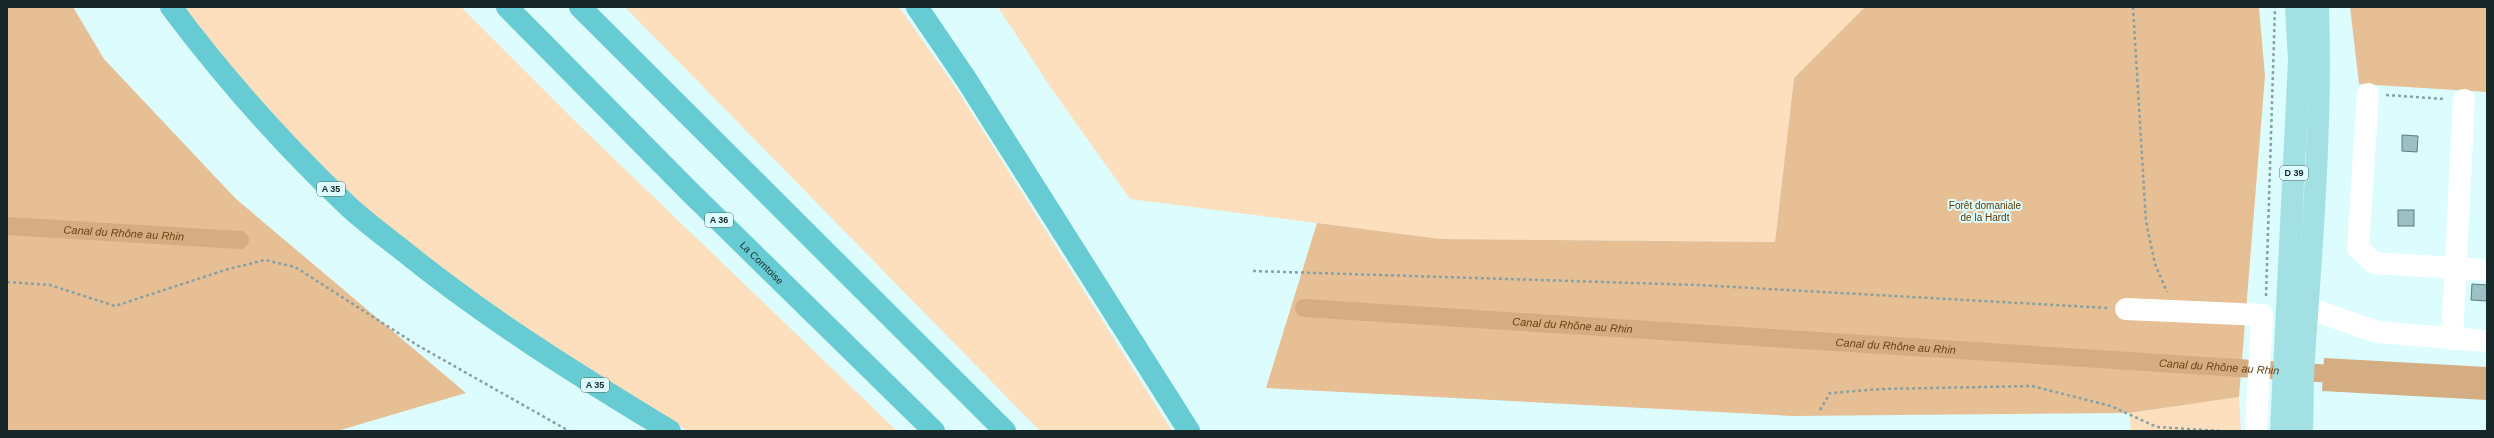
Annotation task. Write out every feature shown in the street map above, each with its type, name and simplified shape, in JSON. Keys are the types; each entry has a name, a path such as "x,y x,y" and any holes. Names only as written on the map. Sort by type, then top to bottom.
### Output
{"highway":[{"name":"A 35","path":"171,7 203,50 280,139 348,206 438,279 520,339 670,431"},
{"name":"La Comtoise","path":"506,7 690,192 934,431"},
{"path":"580,7 1006,431"},
{"path":"917,7 966,78 1189,431"}],"main road":[{"name":"D 39","path":"2296,7 2299,60 2295,339 2304,405 2302,431"},
{"name":"D 39","path":"2281,431 2282,402 2295,339 2308,308 2316,152 2318,7"}],"lane":[{"path":"2368,94 2358,248 2374,263 2487,270"},
{"path":"2452,339 2455,299 2454,268 2464,100"},
{"path":"2308,308 2378,332 2487,341"},
{"path":"2126,309 2262,315 2256,431"}],"path":[{"path":"2133,7 2146,222 2155,264 2178,312"},
{"path":"2262,315 2266,297 2268,261 2275,7"},
{"path":"2368,94 2464,100"},
{"path":"7,282 50,285 115,306 225,270 265,260 295,267 417,345 569,431"},
{"path":"1253,270 1698,285 2126,309"},
{"path":"1820,410 1830,393 1881,389 2032,386 2111,406 2157,427 2221,431"}],"shaded area":[{"path":"183,7 461,7 580,126 897,431 688,431 526,331 445,275 353,199 286,133"},
{"path":"625,7 899,7 956,88 1172,431 1040,431"},
{"path":"998,7 1865,7 1794,78 1775,242 1441,239 1130,199 1051,88"},
{"path":"2324,358 2487,367 2487,400 2322,391"},
{"path":"2239,397 2241,431 2131,431 2129,413"}],"green space":[{"path":"7,7 73,7 104,59 236,199 466,393 337,431 7,431"},
{"name":"Forêt domaniale de la Hardt","path":"1865,7 2259,7 2265,76 2239,397 2129,413 1792,416 1266,388 1317,223 1441,239 1775,242 1794,78"},
{"path":"2350,7 2487,7 2487,92 2359,84"}],"building":[{"path":"2402,135 2418,136 2417,152 2402,151"},
{"path":"2398,210 2414,210 2414,226 2398,226"},
{"path":"2472,284 2487,285 2487,301 2471,300"}],"waterway":[{"name":"Canal du Rhône au Rhin","path":"7,226 240,240"},
{"name":"Canal du Rhône au Rhin","path":"1304,308 2348,375"}]}
